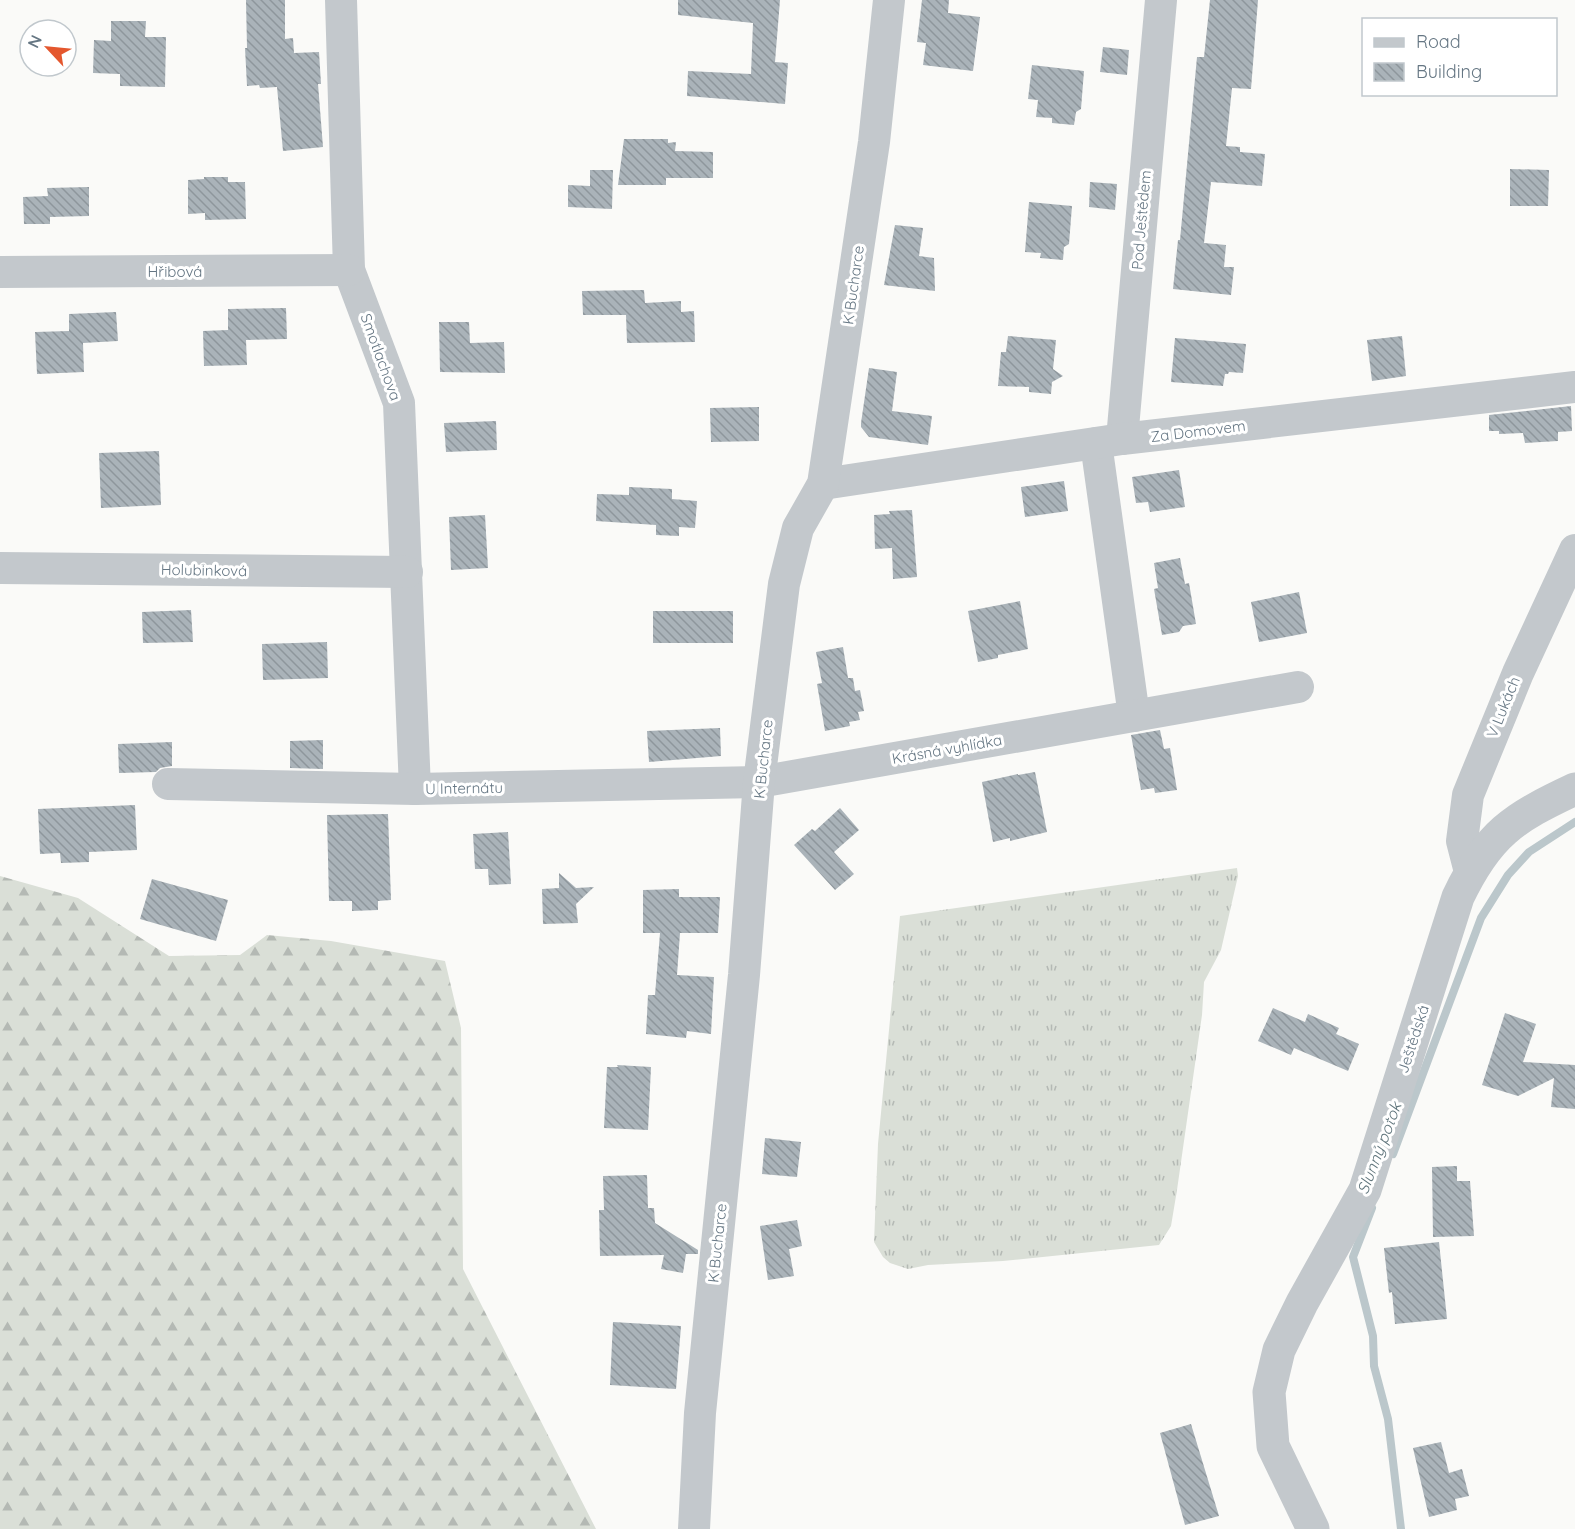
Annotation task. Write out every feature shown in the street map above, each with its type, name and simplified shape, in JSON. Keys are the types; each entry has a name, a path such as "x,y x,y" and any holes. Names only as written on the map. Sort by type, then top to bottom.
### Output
{"street":[{"name":"Smotlachova","path":"341,0 349,270 399,403 415,789"},
{"name":"K Bucharce","path":"694,1529 700,1413 744,975 759,782 784,584 798,528 823,484 874,142 889,0"},
{"name":"Pod Ještědem","path":"1109,441 1161,0"},
{"name":"Hřibová","path":"0,272 349,270"},
{"name":"Za Domovem","path":"823,484 1109,441 1575,387"},
{"path":"1109,441 1134,716"},
{"name":"V Lukách","path":"1470,872 1462,841 1468,795 1518,673 1575,550"},
{"name":"Holubinková","path":"0,568 407,572"},
{"name":"Krásná vyhlídka","path":"759,782 1298,687"},
{"name":"U Internátu","path":"168,784 415,789 759,782"},
{"name":"Ještědská","path":"1312,1529 1274,1446 1269,1392 1279,1350 1302,1303 1365,1190 1458,897 1470,872 1494,839 1512,823 1533,809 1575,789"}],"green space":[{"path":"1237,868 1238,876 1221,950 1204,982 1202,1015 1171,1226 1159,1245 1003,1261 928,1265 908,1269 890,1263 883,1257 874,1242 878,1144 900,916"},
{"path":"0,876 78,898 169,956 240,955 267,935 331,941 445,961 461,1028 463,1269 596,1529 0,1529"}],"building":[{"path":"246,0 285,0 285,39 293,38 294,53 319,52 321,84 318,84 323,147 283,151 277,87 247,86"},
{"path":"678,0 780,0 775,62 788,63 785,104 687,96 688,71 751,74 753,23 678,15"},
{"path":"922,0 949,0 948,13 980,17 973,71 923,65 926,43 917,42"},
{"path":"1210,0 1258,0 1251,89 1232,88 1226,146 1240,147 1240,152 1265,154 1262,186 1211,182 1204,243 1226,245 1224,267 1234,267 1231,295 1173,289 1178,240 1180,240 1197,57 1204,57"},
{"path":"111,21 146,21 145,37 166,37 165,87 120,86 120,74 93,73 94,40 111,41"},
{"path":"1103,47 1129,50 1127,75 1100,72"},
{"path":"1032,65 1084,71 1081,109 1076,112 1074,125 1052,123 1052,118 1036,117 1038,100 1028,99"},
{"path":"624,139 668,139 668,143 676,142 675,151 713,152 713,178 666,178 666,185 618,185"},
{"path":"1510,169 1549,170 1548,206 1510,206"},
{"path":"590,170 613,170 612,209 568,207 568,185 590,186"},
{"path":"204,177 228,177 228,182 245,182 246,219 205,220 205,213 188,214 188,180 204,179"},
{"path":"1090,182 1117,184 1115,210 1089,207"},
{"path":"89,187 89,216 50,217 50,224 24,224 23,197 48,196 47,188"},
{"path":"1029,202 1072,206 1069,244 1064,247 1063,260 1040,258 1041,253 1025,252"},
{"path":"895,225 923,228 919,256 934,258 935,291 884,285"},
{"path":"644,290 645,303 681,301 681,312 694,311 695,342 627,343 626,315 583,315 582,291"},
{"path":"286,308 287,339 246,340 247,365 204,366 203,331 228,330 228,309"},
{"path":"116,312 118,341 83,343 84,372 37,374 35,332 69,331 69,314"},
{"path":"439,322 469,322 470,343 504,342 505,373 440,372"},
{"path":"1008,336 1056,340 1053,369 1063,376 1052,382 1051,394 1029,392 1029,387 998,386 1001,352 1006,352"},
{"path":"1402,336 1406,376 1372,381 1367,340"},
{"path":"1175,338 1246,344 1243,373 1225,374 1223,386 1171,382"},
{"path":"869,368 897,372 892,411 932,416 928,445 869,437 861,427"},
{"path":"1571,406 1572,431 1558,432 1558,441 1525,443 1523,433 1499,434 1499,431 1489,431 1489,415"},
{"path":"759,407 759,441 711,442 710,408"},
{"path":"496,421 497,450 446,452 444,423"},
{"path":"159,451 161,505 101,508 99,453"},
{"path":"1179,470 1185,507 1150,512 1148,502 1136,503 1132,477"},
{"path":"1064,481 1068,511 1025,517 1021,487"},
{"path":"629,487 672,489 672,499 697,501 695,528 679,527 679,536 656,535 656,525 596,521 597,494 629,495"},
{"path":"912,510 917,577 893,579 892,548 875,549 874,515 890,514 889,511"},
{"path":"485,515 488,568 451,570 449,517"},
{"path":"1180,558 1185,584 1189,583 1196,624 1183,626 1179,632 1162,635 1154,589 1158,588 1154,563"},
{"path":"1299,592 1307,633 1259,642 1251,602"},
{"path":"1020,601 1028,649 978,662 968,611"},
{"path":"191,610 193,642 143,643 142,612"},
{"path":"653,611 733,611 733,643 653,643"},
{"path":"327,642 328,678 263,680 262,644"},
{"path":"843,647 848,678 853,678 855,691 860,690 864,711 858,712 860,720 849,722 850,726 825,731 817,684 822,683 816,652"},
{"path":"720,728 721,756 649,762 647,731"},
{"path":"1160,730 1164,749 1170,748 1177,790 1155,793 1154,788 1141,790 1131,735"},
{"path":"323,740 323,769 290,768 290,741"},
{"path":"172,742 172,766 160,768 156,772 119,773 118,744"},
{"path":"1035,772 1047,832 1010,841 1010,838 993,842 982,782"},
{"path":"135,805 137,850 89,852 89,862 61,863 60,853 40,854 38,809"},
{"path":"840,808 859,830 834,852 854,874 835,890 794,845 812,829 815,831"},
{"path":"388,814 391,900 378,901 378,910 352,911 352,901 329,901 327,815"},
{"path":"508,832 511,884 489,885 488,869 475,869 473,834"},
{"path":"559,873 576,888 594,887 576,904 578,923 543,924 542,889 559,888"},
{"path":"152,879 228,900 216,941 140,919"},
{"path":"679,889 679,897 720,897 718,933 680,933 677,975 714,977 711,1034 687,1031 686,1038 646,1034 648,995 655,995 660,933 643,933 643,890"},
{"path":"1273,1008 1305,1022 1308,1014 1339,1028 1336,1034 1359,1044 1348,1071 1294,1048 1291,1055 1258,1041"},
{"path":"1505,1013 1536,1024 1523,1062 1575,1065 1575,1109 1551,1107 1554,1078 1518,1096 1482,1085"},
{"path":"617,1065 651,1067 648,1130 604,1128 607,1067 618,1067"},
{"path":"765,1138 801,1142 797,1177 762,1174"},
{"path":"1457,1166 1457,1181 1470,1181 1474,1236 1433,1237 1432,1167"},
{"path":"647,1175 648,1208 654,1208 655,1223 698,1250 698,1254 686,1254 683,1273 661,1269 664,1255 600,1256 599,1210 604,1210 603,1176"},
{"path":"797,1220 802,1246 789,1249 794,1276 768,1280 760,1226"},
{"path":"1439,1242 1447,1319 1395,1324 1384,1248"},
{"path":"613,1322 681,1326 676,1389 610,1385"},
{"path":"1191,1424 1219,1516 1185,1525 1160,1433"},
{"path":"1441,1442 1449,1473 1462,1469 1469,1496 1455,1499 1457,1510 1429,1517 1413,1448"}],"waterway":[{"name":"Slunný potok","path":"1393,1154 1481,918 1508,875 1529,852 1575,822"},
{"name":"Slunný potok","path":"1372,1208 1353,1257 1373,1336 1374,1366 1388,1419 1401,1529"}]}
